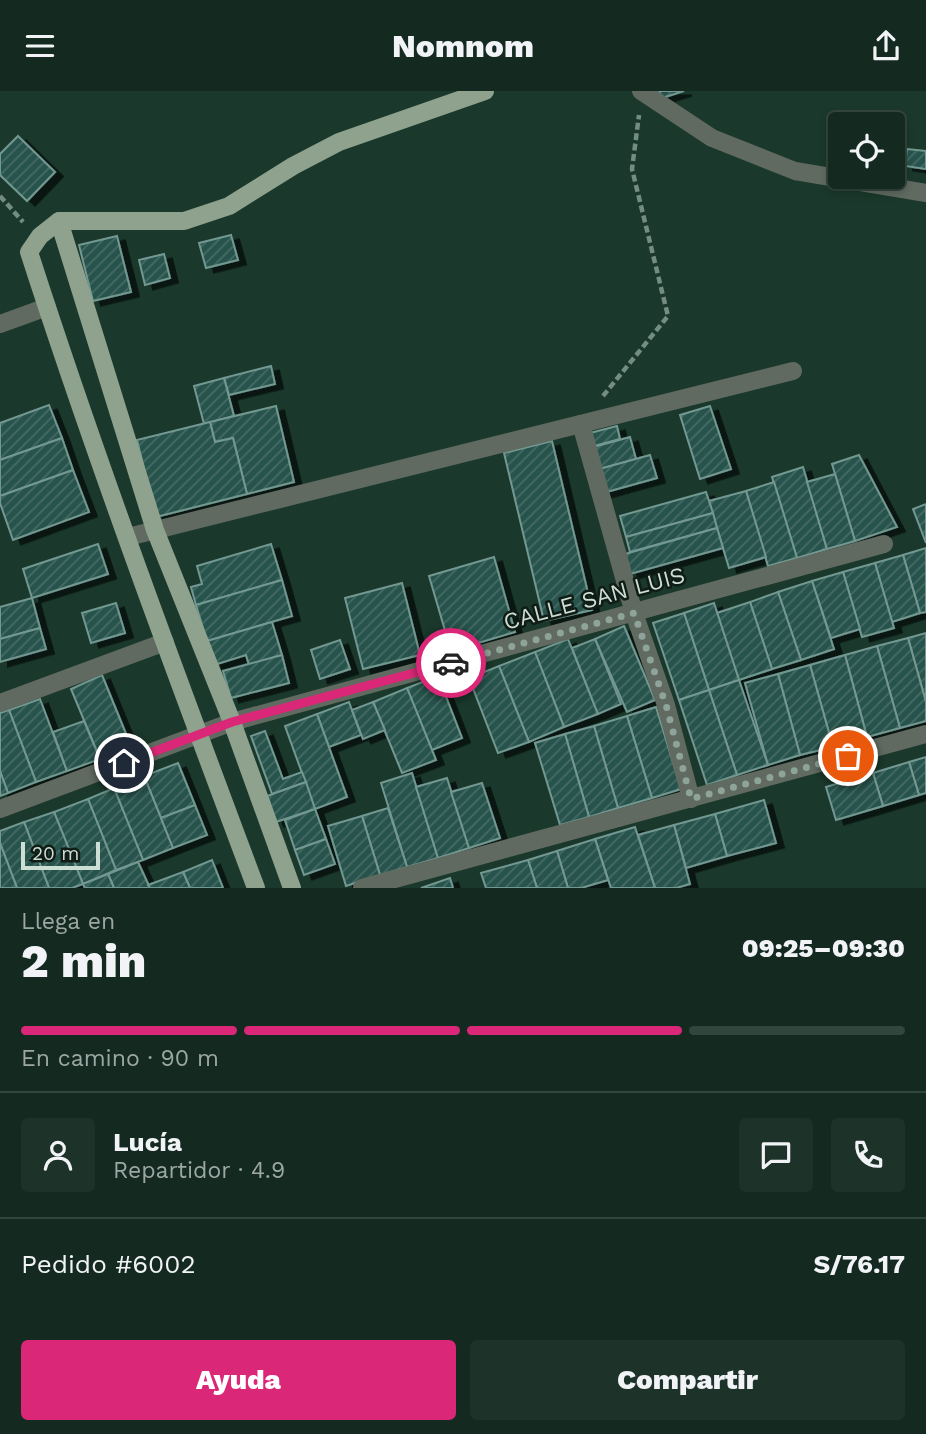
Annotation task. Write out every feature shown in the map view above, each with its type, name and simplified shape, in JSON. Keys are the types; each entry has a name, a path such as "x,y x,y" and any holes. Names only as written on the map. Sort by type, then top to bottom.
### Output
{"main road":[{"path":"256,888 199,736 29,252 40,236 60,221 184,221 229,206 293,166 339,142 485,91"},
{"path":"60,221 155,530 232,722 292,888"}],"street":[{"path":"642,92 712,138 795,171 926,193"},
{"path":"0,324 47,307"},
{"path":"128,537 793,371"},
{"path":"581,424 634,613 666,705 691,799"},
{"name":"CALLE SAN LUIS","path":"0,809 232,722 884,544"},
{"path":"0,703 166,642"},
{"path":"362,888 926,734"}],"path":[{"path":"581,424 668,316 632,169 642,92"},
{"path":"0,196 17,216 40,236"}],"building":[{"path":"659,91 684,91 662,98"},
{"path":"18,136 55,172 27,201 0,175 0,154"},
{"path":"907,149 926,151 926,169 905,166"},
{"path":"231,235 238,260 206,268 199,243"},
{"path":"117,236 131,292 93,301 79,245"},
{"path":"164,254 170,278 145,285 139,260"},
{"path":"271,366 275,384 229,395 224,378"},
{"path":"224,378 234,416 204,424 194,386"},
{"path":"49,405 62,438 0,460 0,423"},
{"path":"276,406 294,482 247,494 233,438 215,442 210,422"},
{"path":"710,406 731,469 700,479 680,415"},
{"path":"210,422 215,442 233,438 247,494 156,517 137,440"},
{"path":"617,426 620,439 594,446 590,433"},
{"path":"630,437 636,459 596,470 590,448"},
{"path":"62,438 73,470 0,496 0,460"},
{"path":"552,441 592,610 544,621 504,453"},
{"path":"650,455 657,478 603,493 596,470"},
{"path":"859,455 897,527 855,541 832,464"},
{"path":"803,467 827,549 797,558 772,477"},
{"path":"73,470 89,512 13,540 0,496"},
{"path":"835,474 855,541 827,549 807,482"},
{"path":"774,482 797,558 768,566 746,491"},
{"path":"746,491 766,557 729,568 709,501"},
{"path":"706,492 713,513 626,537 620,516"},
{"path":"926,504 926,543 913,509"},
{"path":"713,513 717,528 630,552 626,537"},
{"path":"717,528 723,548 630,574 625,554"},
{"path":"98,544 108,574 32,598 23,569"},
{"path":"271,544 282,580 196,605 191,587 202,584 197,566"},
{"path":"926,548 926,612 920,613 903,555"},
{"path":"903,555 920,613 892,622 875,563"},
{"path":"494,557 515,632 451,651 429,576"},
{"path":"875,563 894,628 862,637 843,572"},
{"path":"843,572 860,629 831,638 812,581"},
{"path":"282,580 292,616 207,641 196,605"},
{"path":"812,581 834,649 801,660 778,592"},
{"path":"402,583 420,655 363,669 345,598"},
{"path":"778,592 801,660 772,669 750,602"},
{"path":"32,598 40,628 0,639 0,607"},
{"path":"750,602 772,669 739,680 717,613"},
{"path":"116,603 125,633 91,643 82,613"},
{"path":"714,603 739,680 709,690 684,613"},
{"path":"684,613 709,690 679,700 653,623"},
{"path":"272,622 282,655 249,665 246,655 214,665 207,641"},
{"path":"624,626 655,700 627,712 595,639"},
{"path":"40,628 46,649 0,662 0,639"},
{"path":"926,633 926,702 908,638"},
{"path":"908,638 926,702 926,721 900,728 877,646"},
{"path":"568,639 598,714 564,727 535,652"},
{"path":"595,639 621,704 598,714 572,648"},
{"path":"340,640 350,669 320,679 311,650"},
{"path":"877,646 900,728 867,737 845,655"},
{"path":"535,652 564,727 529,742 499,666"},
{"path":"282,655 289,683 231,698 223,671"},
{"path":"845,655 867,737 833,747 810,665"},
{"path":"810,665 833,747 800,755 778,674"},
{"path":"499,666 529,742 498,753 469,678"},
{"path":"778,674 800,755 768,765 745,683"},
{"path":"102,675 131,746 100,759 71,689"},
{"path":"438,676 462,738 432,750 407,688"},
{"path":"739,680 768,765 737,775 709,690"},
{"path":"407,688 436,760 402,773 373,702"},
{"path":"709,690 737,775 707,785 679,700"},
{"path":"40,699 67,771 36,782 9,710"},
{"path":"349,702 361,735 329,747 317,714"},
{"path":"373,702 385,730 363,739 352,710"},
{"path":"656,707 681,789 652,798 627,716"},
{"path":"9,710 36,782 8,793 0,771 0,713"},
{"path":"317,714 347,797 315,809 285,726"},
{"path":"627,716 652,798 618,808 594,726"},
{"path":"84,721 100,759 67,771 53,732"},
{"path":"594,726 618,808 589,817 565,734"},
{"path":"265,731 283,779 302,772 306,782 272,794 251,736"},
{"path":"565,734 589,817 560,825 535,743"},
{"path":"926,757 926,793 919,795 909,762"},
{"path":"909,762 919,795 883,806 873,773"},
{"path":"178,763 195,805 161,818 144,776"},
{"path":"0,771 8,793 0,796"},
{"path":"412,773 438,858 407,867 381,783"},
{"path":"873,773 883,806 836,820 826,787"},
{"path":"144,776 173,848 143,860 114,788"},
{"path":"447,778 469,848 438,858 416,787"},
{"path":"306,782 315,809 276,822 267,796"},
{"path":"482,783 500,838 469,848 451,792"},
{"path":"114,788 143,860 116,870 88,799"},
{"path":"88,799 116,870 83,884 54,812"},
{"path":"764,800 776,843 727,856 715,814"},
{"path":"195,805 207,835 173,848 161,818"},
{"path":"388,808 407,867 380,875 362,816"},
{"path":"315,809 326,839 295,850 285,820"},
{"path":"54,812 83,884 72,888 49,888 24,822"},
{"path":"715,814 727,856 686,868 674,825"},
{"path":"362,816 380,875 346,886 328,826"},
{"path":"24,822 49,888 17,888 0,843 0,831"},
{"path":"674,825 690,884 676,888 655,888 638,835"},
{"path":"635,827 655,888 611,888 595,839"},
{"path":"326,839 335,864 304,875 295,850"},
{"path":"595,839 608,880 581,888 568,888 557,851"},
{"path":"0,843 17,888 0,888"},
{"path":"557,851 568,888 537,888 528,860"},
{"path":"212,860 223,888 190,888 183,872"},
{"path":"528,860 537,888 486,888 481,873"},
{"path":"138,862 150,888 114,888 108,874"},
{"path":"183,872 190,888 150,888 148,885"},
{"path":"108,874 114,888 85,888 83,884"},
{"path":"450,878 453,888 421,888"}],"way so far":[{"path":"451,663 634,613 666,705 691,799 848,756"}],"route":[{"path":"124,763 232,722 451,663"}]}
